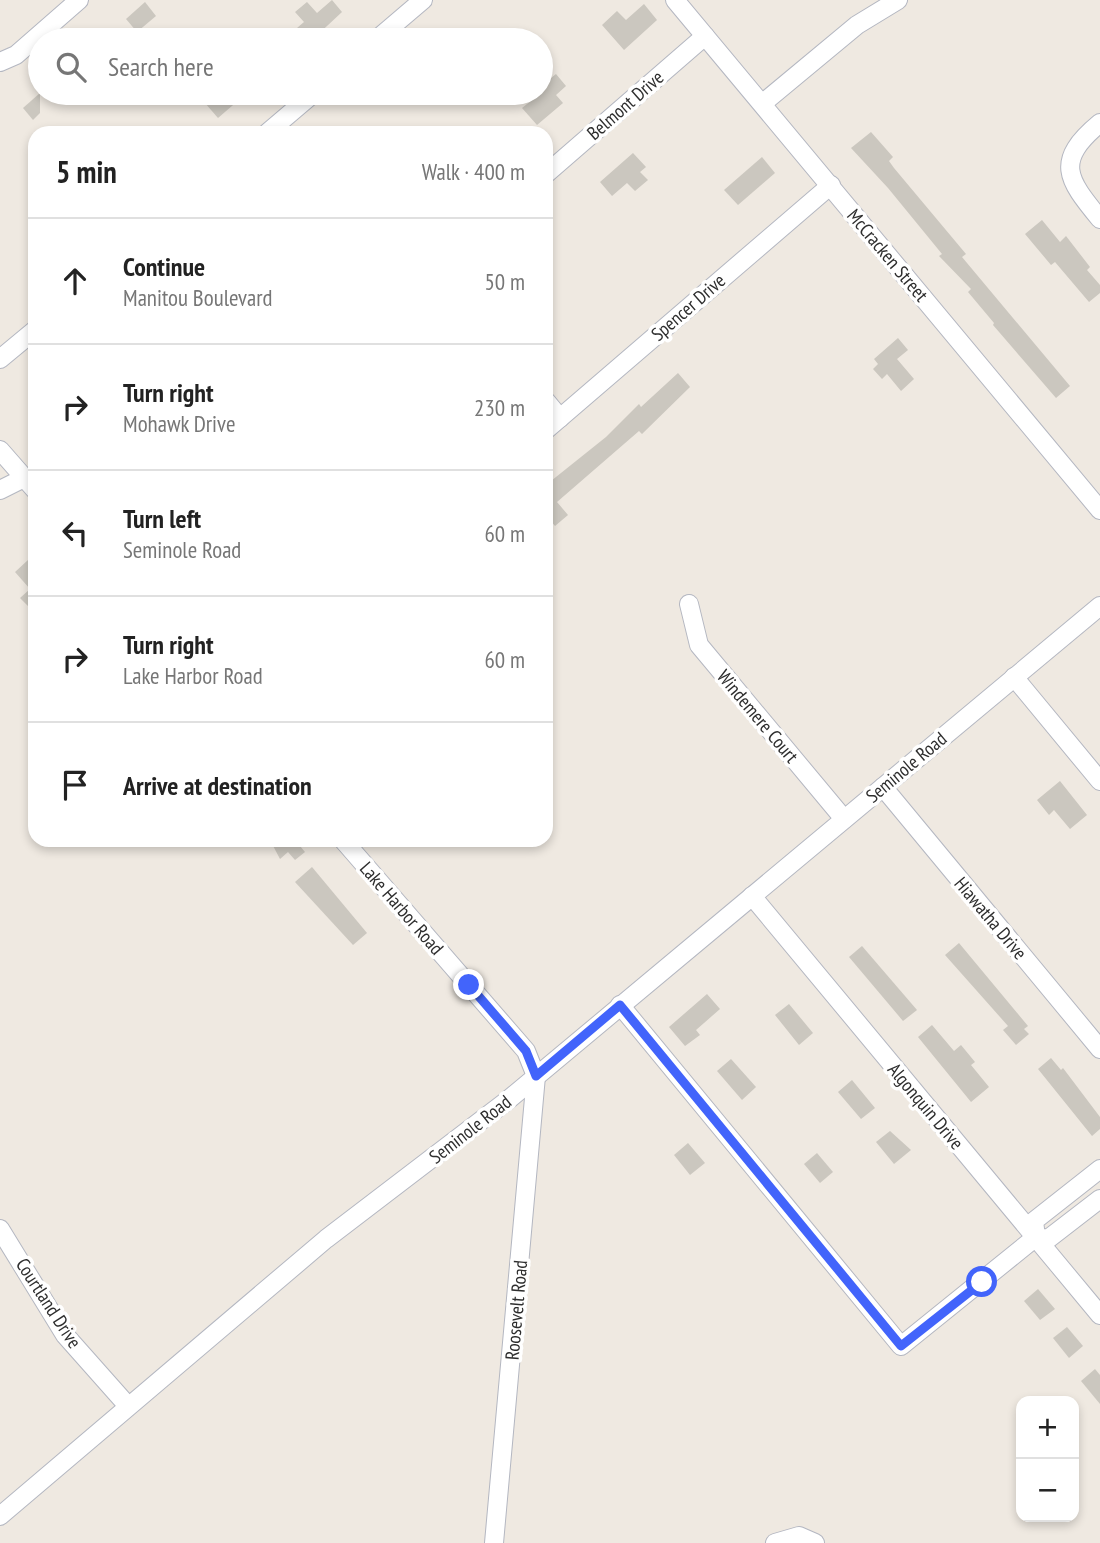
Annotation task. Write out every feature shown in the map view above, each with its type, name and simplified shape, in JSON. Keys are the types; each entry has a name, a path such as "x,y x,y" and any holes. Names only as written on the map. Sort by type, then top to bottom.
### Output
{"street":[{"path":"47,28 79,0"},
{"path":"390,28 423,0"},
{"name":"McCracken Street","path":"675,0 1100,510"},
{"path":"763,103 857,25 898,0"},
{"name":"Belmont Drive","path":"553,168 705,36"},
{"path":"0,62 16,55 28,45"},
{"path":"275,126 300,105"},
{"path":"1100,123 1082,140 1070,160 1068,171 1074,187 1100,219"},
{"name":"Spencer Drive","path":"553,424 831,186"},
{"path":"0,359 28,336"},
{"path":"553,410 560,418"},
{"path":"0,450 28,483"},
{"path":"0,490 28,484"},
{"name":"Windemere Court","path":"689,604 699,645 844,819"},
{"name":"Seminole Road","path":"0,1516 326,1240 536,1076 1100,606"},
{"path":"1014,677 1100,781"},
{"name":"Hiawatha Drive","path":"883,787 1100,1049"},
{"name":"Lake Harbor Road","path":"349,847 526,1051 536,1076"},
{"name":"Algonquin Drive","path":"752,896 1100,1315"},
{"path":"620,1005 901,1346 1035,1237 1048,1239 1100,1199"},
{"name":"Roosevelt Road","path":"494,1543 536,1076"},
{"path":"1035,1237 1034,1221 1100,1169"},
{"name":"Courtland Drive","path":"0,1229 65,1335 128,1406"},
{"path":"775,1543 799,1536 815,1543"}],"building":[{"path":"332,0 342,12 325,28 297,28 304,22 295,12 307,2 317,13"},
{"path":"145,2 156,16 142,28 134,28 126,19"},
{"path":"644,4 657,20 624,50 602,25 617,11 626,20"},
{"path":"556,74 566,86 556,95 563,103 537,125 522,108 526,105 553,105 553,76"},
{"path":"28,104 40,105 40,113 33,120 23,108"},
{"path":"207,105 233,105 218,118"},
{"path":"871,132 893,157 889,161 894,168 966,254 962,257 1070,386 1056,398 993,325 968,292 971,289 939,256 942,254 851,148"},
{"path":"633,153 646,167 640,172 648,180 635,191 627,183 612,196 600,182"},
{"path":"762,157 775,173 738,205 724,190"},
{"path":"1042,220 1060,242 1066,236 1090,267 1087,270 1100,285 1100,293 1089,302 1055,262 1051,265 1025,234"},
{"path":"898,338 908,350 897,359 914,379 901,391 887,374 882,379 873,369 878,364 874,359"},
{"path":"678,373 690,387 642,434 639,431 557,502 568,515 555,526 553,479 606,437 639,404 641,407"},
{"path":"28,560 28,587 15,572"},
{"path":"28,591 28,606 20,598"},
{"path":"1060,781 1087,815 1070,829 1054,810 1049,815 1037,800"},
{"path":"274,847 301,847 305,852 295,860 288,852 280,859"},
{"path":"312,867 367,933 353,945 295,882"},
{"path":"959,943 1028,1026 1024,1029 1029,1034 1016,1045 1003,1030 1008,1026 945,955"},
{"path":"862,946 917,1010 903,1021 849,957"},
{"path":"707,994 720,1009 696,1030 700,1035 685,1046 669,1027"},
{"path":"789,1004 813,1033 799,1045 775,1015"},
{"path":"932,1025 954,1051 961,1045 975,1062 971,1065 989,1087 971,1102 918,1037"},
{"path":"1051,1058 1061,1070 1063,1068 1100,1117 1100,1129 1092,1136 1038,1069"},
{"path":"731,1059 756,1087 742,1100 717,1071"},
{"path":"852,1080 875,1108 861,1119 838,1092"},
{"path":"890,1131 911,1150 894,1164 876,1142"},
{"path":"688,1143 705,1163 690,1175 674,1155"},
{"path":"817,1153 833,1172 820,1183 804,1164"},
{"path":"1038,1289 1055,1309 1040,1320 1024,1301"},
{"path":"1067,1327 1083,1346 1069,1358 1053,1338"},
{"path":"1095,1369 1100,1375 1100,1404 1081,1381"}],"route":[{"path":"469,985 526,1051 536,1076 620,1005 901,1346 982,1282"}]}
